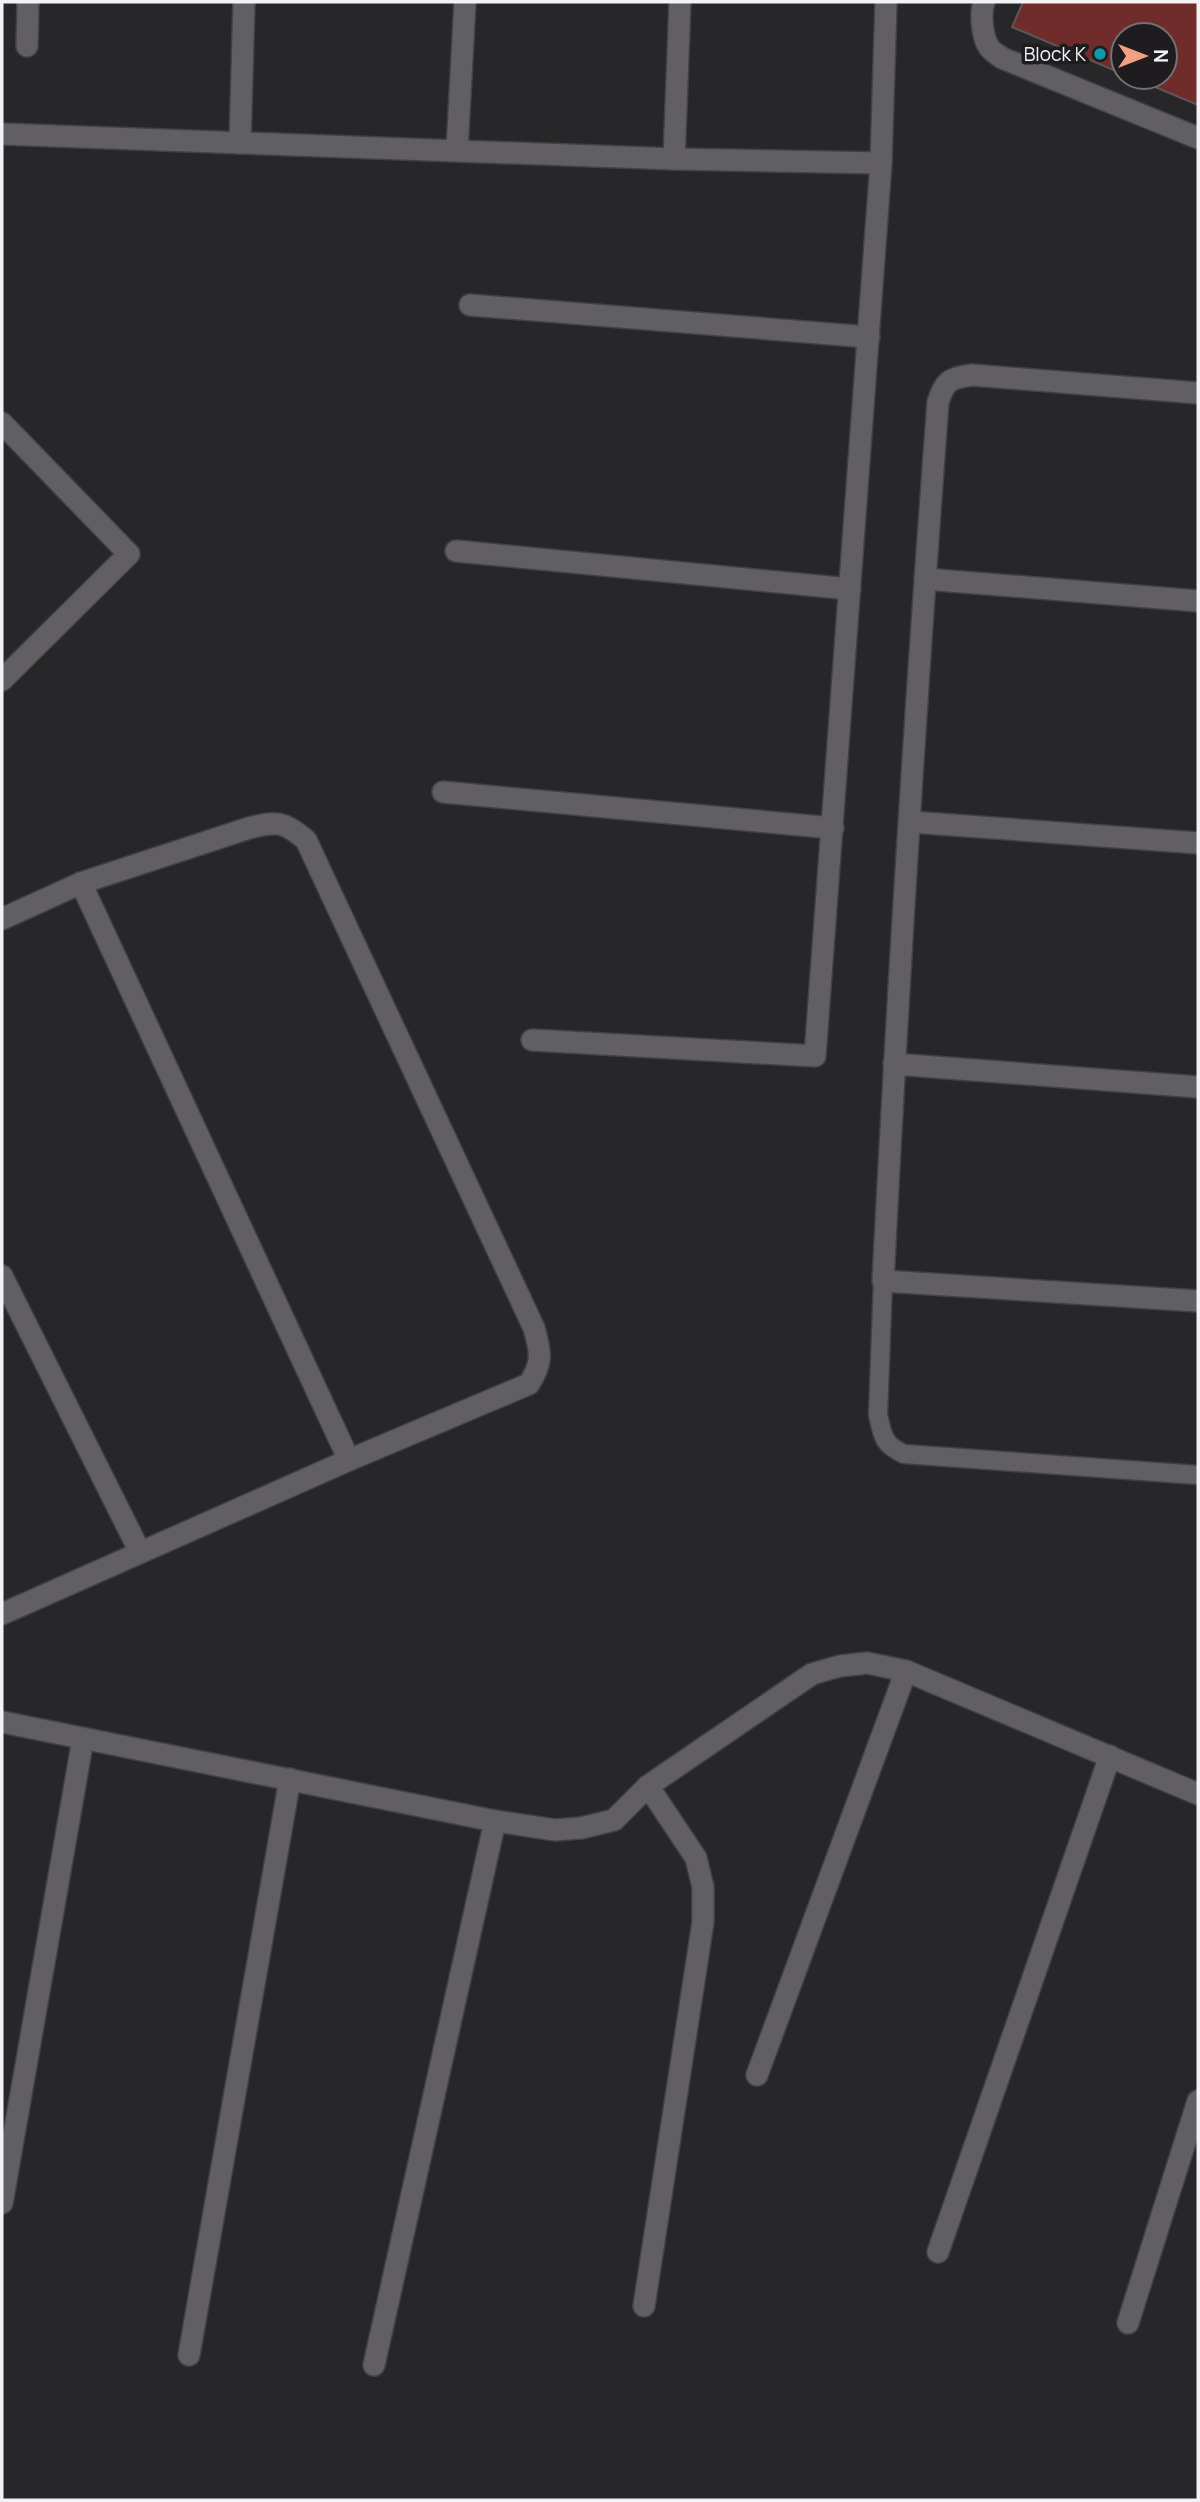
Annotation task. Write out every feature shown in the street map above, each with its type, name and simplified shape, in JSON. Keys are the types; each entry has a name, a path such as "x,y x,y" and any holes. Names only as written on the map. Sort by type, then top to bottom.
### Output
{"street":[{"path":"27,46 28,2"},
{"path":"240,144 244,2"},
{"path":"457,150 465,2"},
{"path":"674,159 680,2"},
{"path":"532,1040 816,1056 881,163 886,2"},
{"path":"984,2 981,8 988,47 1002,58 1198,138"},
{"path":"2,134 674,159 881,163"},
{"path":"470,305 869,337"},
{"path":"1198,393 972,374 957,377 944,384 938,402 925,579 883,1281 1198,1301"},
{"path":"2,423 130,554 2,680"},
{"path":"456,551 850,589"},
{"path":"925,579 1198,601"},
{"path":"443,792 833,828"},
{"path":"911,822 1198,842"},
{"path":"2,919 80,883 249,828 269,823 289,826 306,840 529,1315 540,1349 540,1367 529,1384 349,1460 2,1614"},
{"path":"80,883 349,1460"},
{"path":"894,1063 1198,1087"},
{"path":"2,1276 141,1552"},
{"path":"2,1722 495,1821 555,1830 581,1828 614,1820 648,1786 812,1674 840,1666 867,1663 906,1671 1198,1794"},
{"path":"757,2075 906,1671"},
{"path":"2,2203 83,1739"},
{"path":"938,2252 1110,1756"},
{"path":"189,2355 290,1779"},
{"path":"644,2306 702,1922 702,1887 696,1858 648,1786"},
{"path":"374,2365 495,1821"},
{"path":"1128,2323 1198,2101"}],"lane":[{"path":"883,1281 878,1415 882,1436 889,1447 904,1454 1198,1475"}],"building":[{"name":"Block K","path":"1023,2 1198,2 1198,105 1164,91 1179,91 1179,21 1109,21 1109,68 1012,27"}],"place":[{"name":"Block K","path":"1100,54"}]}
